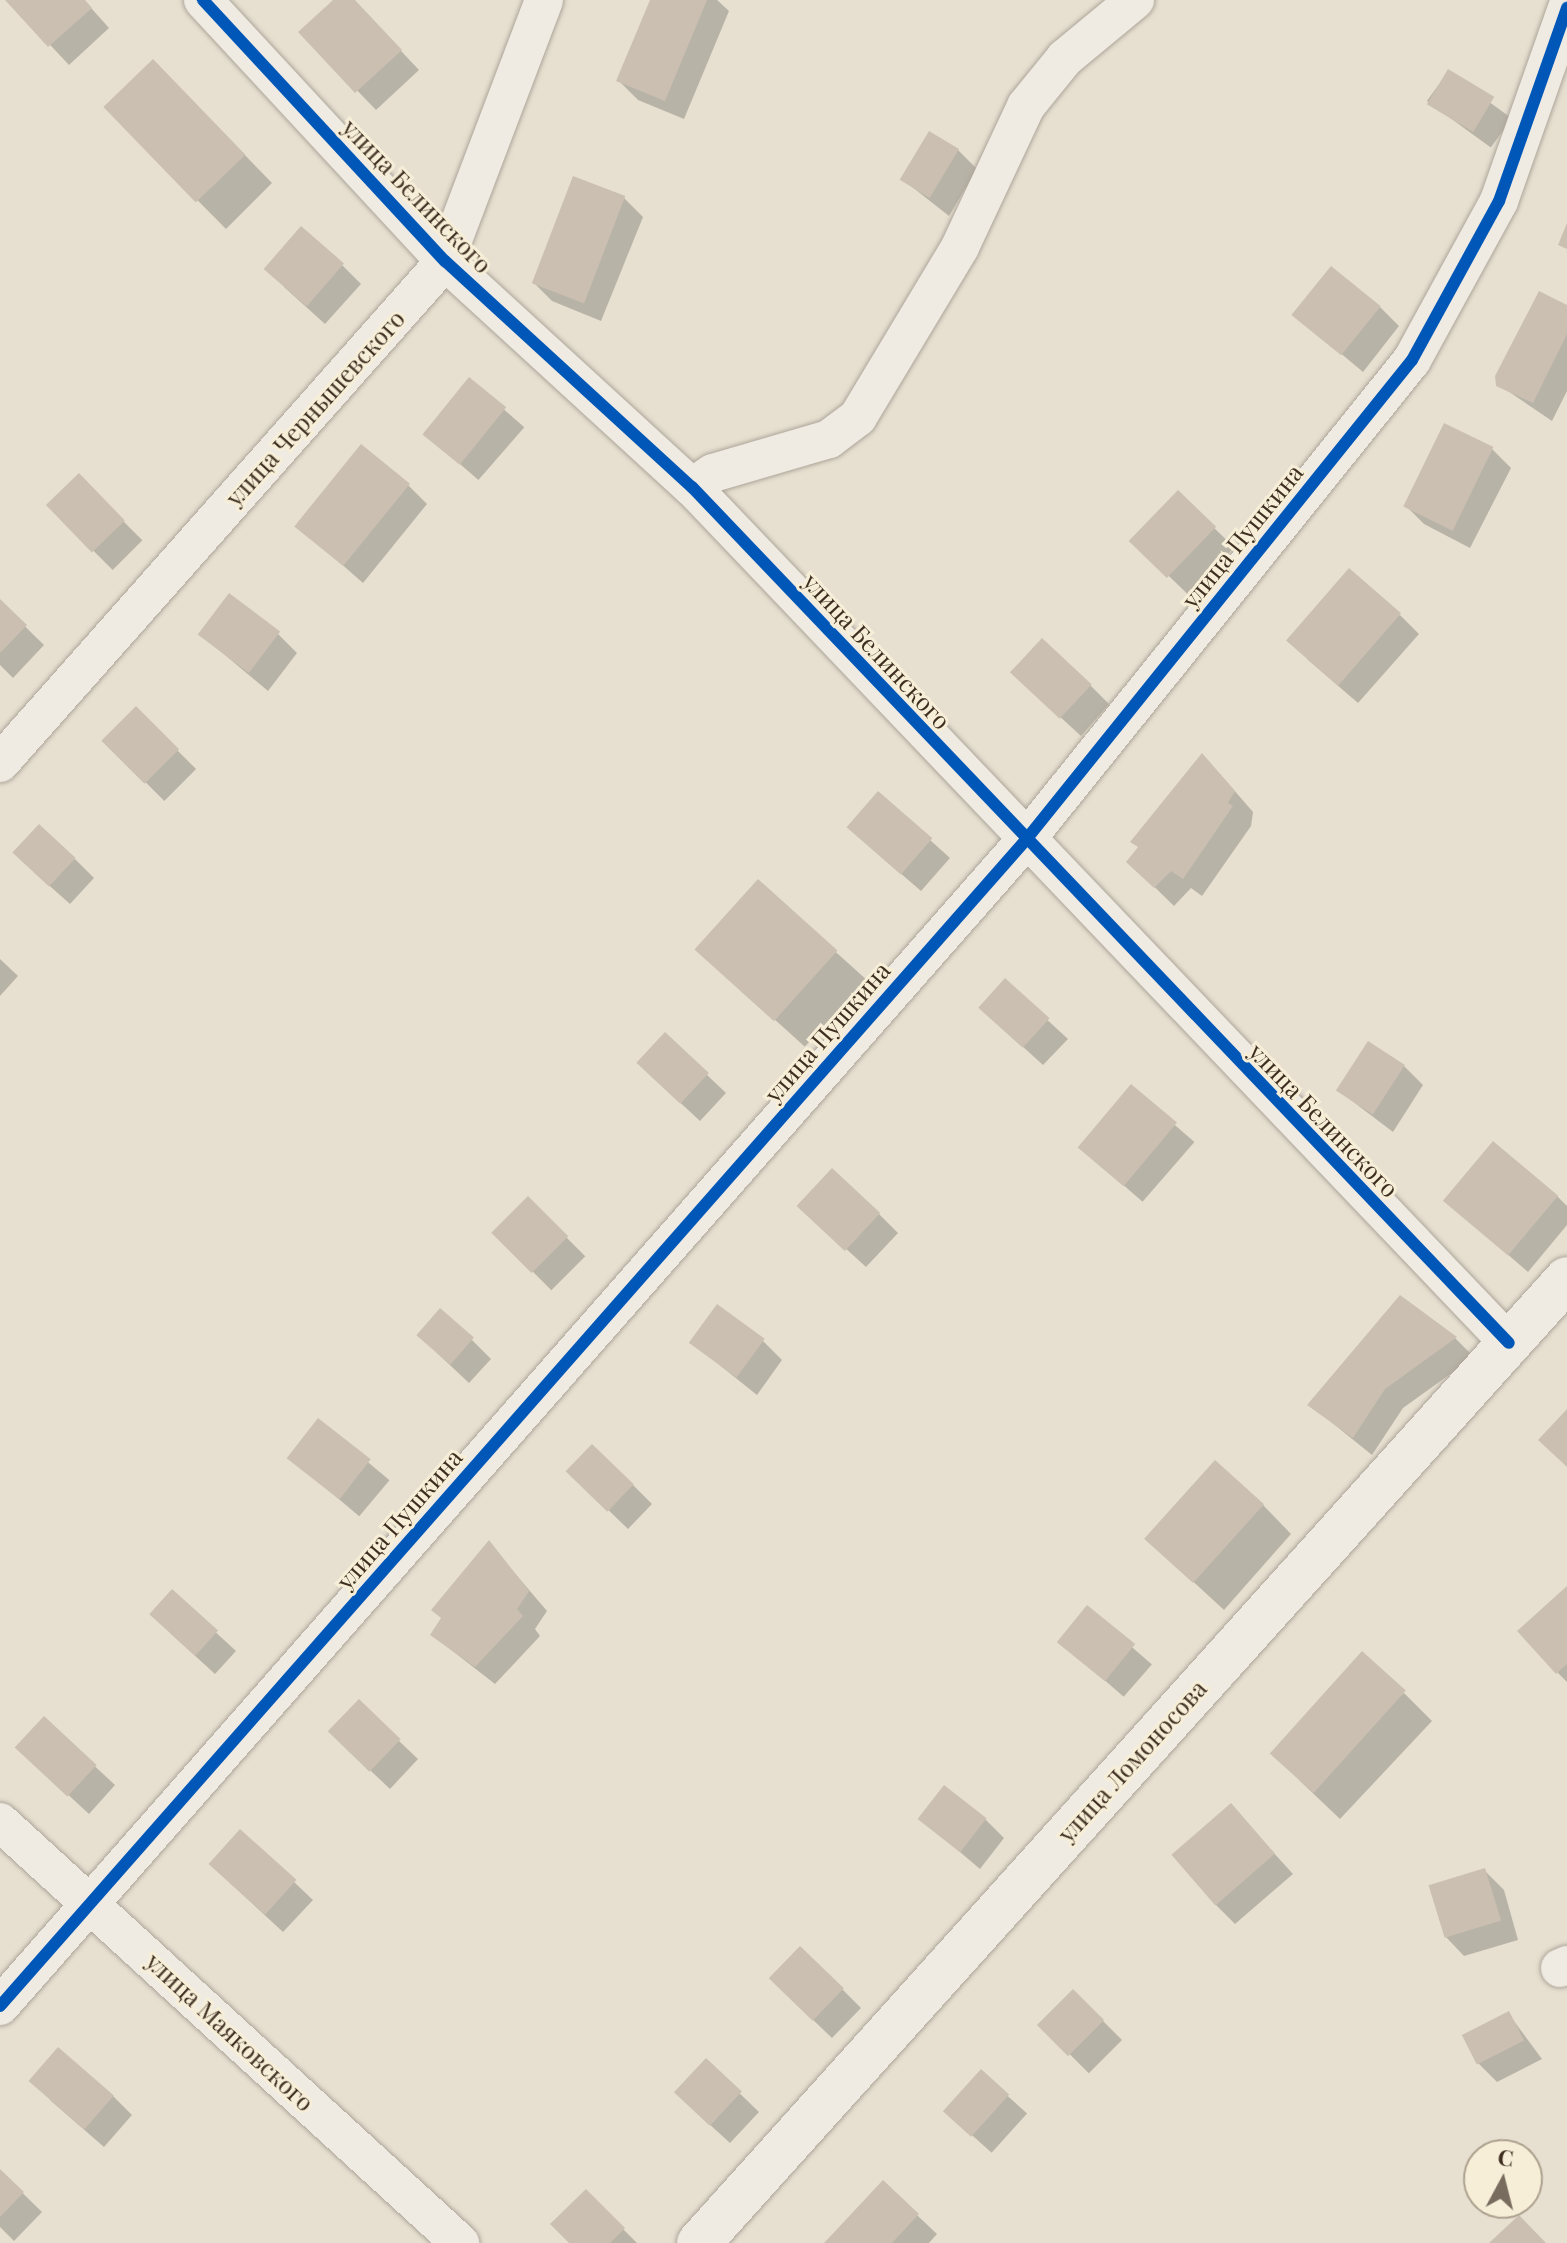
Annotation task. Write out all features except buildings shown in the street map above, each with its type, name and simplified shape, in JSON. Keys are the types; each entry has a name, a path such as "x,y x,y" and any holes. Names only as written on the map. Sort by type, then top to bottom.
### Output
{"street":[{"name":"улица Белинского","path":"203,0 445,261 692,487 1025,841 1509,1343"},
{"name":"улица Чернышевского","path":"0,763 445,261 544,0"},
{"path":"692,487 713,473 829,439 858,417 960,247 1026,106 1065,58 1135,0"},
{"name":"улица Пушкина","path":"0,2006 1025,841 1412,360 1499,201 1567,8"},
{"name":"улица Ломоносова","path":"699,2243 1567,1279"},
{"name":"улица Маяковского","path":"0,1822 460,2243"}],"cycle path":[{"path":"203,0 445,261 692,487 1509,1343"},
{"path":"0,2006 1025,841 1412,360 1499,201 1567,8"}]}
